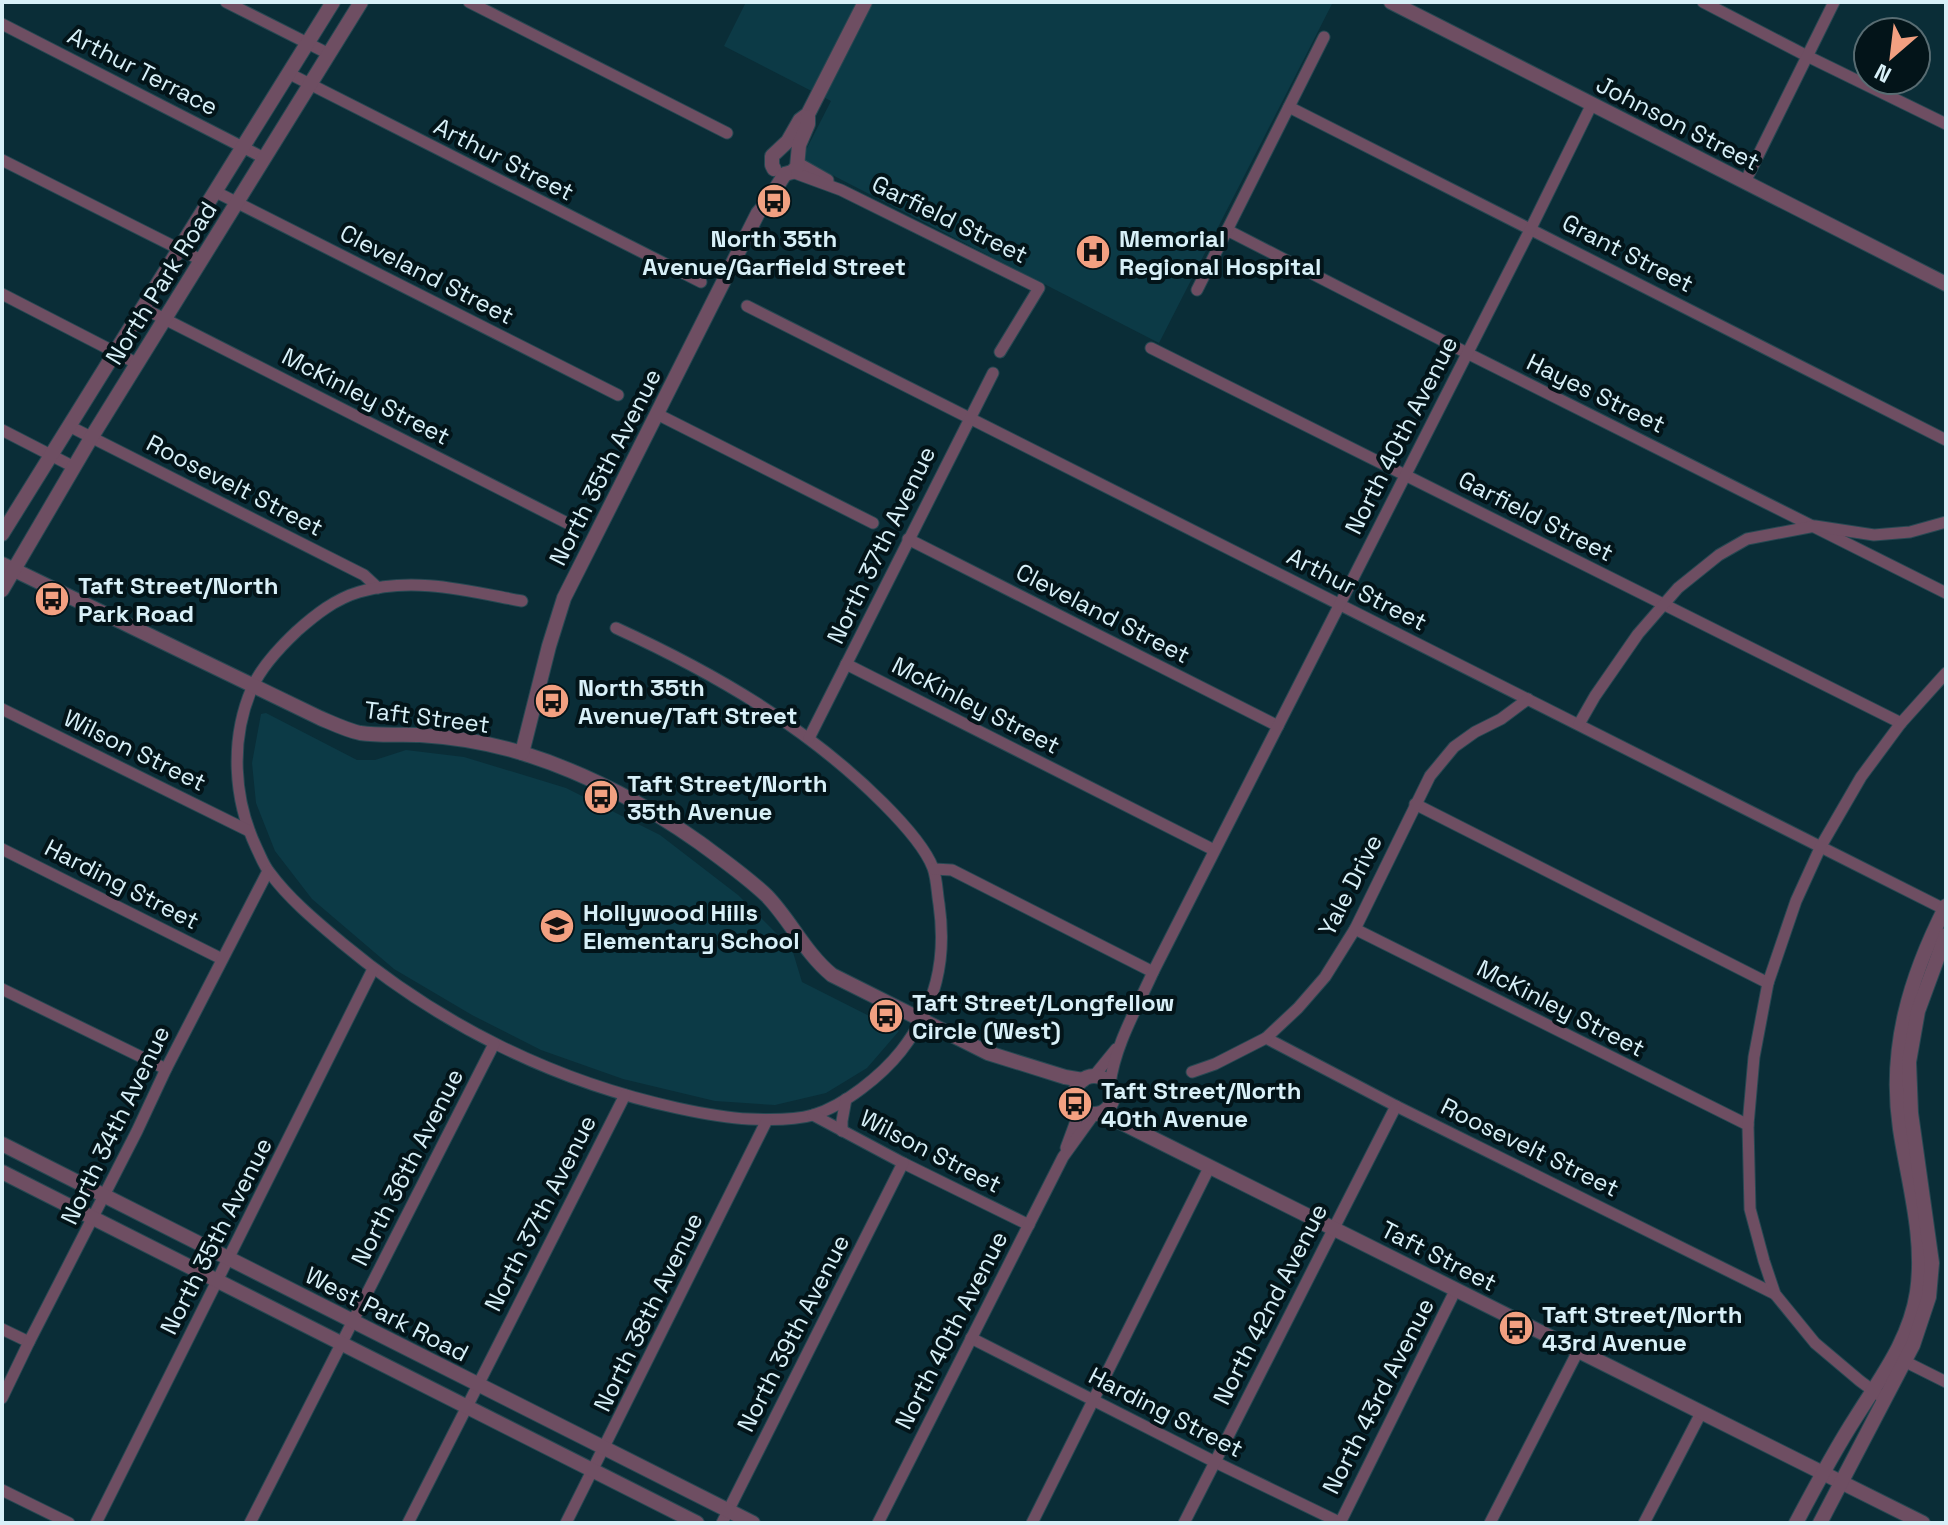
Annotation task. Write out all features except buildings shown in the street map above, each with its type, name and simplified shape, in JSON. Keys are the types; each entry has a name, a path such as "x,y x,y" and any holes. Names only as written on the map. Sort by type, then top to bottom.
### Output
{"street":[{"path":"226,2 329,54"},
{"name":"North Park Road","path":"2,534 333,2"},
{"name":"North Park Road","path":"2,590 8,566 74,467 361,2"},
{"path":"469,2 727,133"},
{"name":"North 35th Avenue","path":"789,167 772,165 772,156 808,114 865,2"},
{"name":"Johnson Street","path":"1391,2 1946,284"},
{"path":"1703,2 1946,124"},
{"path":"1745,182 1834,2"},
{"name":"Arthur Terrace","path":"2,24 264,158"},
{"path":"1197,290 1324,37"},
{"name":"Arthur Street","path":"288,73 701,282"},
{"name":"North 40th Avenue","path":"1111,1092 1112,1071 1121,1043 1153,972 1592,104"},
{"name":"Grant Street","path":"1289,107 1946,440"},
{"name":"North 35th Avenue","path":"522,753 564,598 758,213 789,167 808,124 808,114"},
{"path":"782,147 791,149 789,167"},
{"path":"2,160 201,260"},
{"name":"Garfield Street","path":"789,167 1039,288 1000,352"},
{"name":"Cleveland Street","path":"216,192 618,395"},
{"name":"Hayes Street","path":"1227,230 1946,593"},
{"path":"2,294 138,364"},
{"name":"Arthur Street","path":"747,306 1945,909"},
{"name":"McKinley Street","path":"143,308 569,524"},
{"name":"Garfield Street","path":"1151,348 1901,723"},
{"name":"North 37th Avenue","path":"809,738 993,373"},
{"path":"657,414 873,523"},
{"name":"Roosevelt Street","path":"69,426 364,575 378,588"},
{"path":"2,430 74,467"},
{"path":"1579,724 1638,634 1678,588 1719,555 1747,539 1815,526 1874,535 1910,532 1946,522"},
{"name":"Cleveland Street","path":"908,539 1278,726"},
{"name":"Taft Street","path":"8,566 320,718 357,732 456,738 522,753 598,782 671,823 746,877 780,910 819,965 850,985 922,1021 1061,1085 1077,1101"},
{"path":"522,601 416,584 378,588 354,594 329,606 279,648 253,685 243,716 237,752 237,780 249,831 268,871 288,894 373,969 494,1044 554,1071 625,1095 697,1112 767,1120 813,1115 846,1099 872,1081 892,1062 922,1021 940,966 943,931 934,869 898,818 862,782 809,738 727,683 616,628"},
{"name":"McKinley Street","path":"846,664 1214,850"},
{"path":"1879,1395 1815,1343 1775,1294 1750,1209 1748,1125 1754,1057 1768,983 1796,901 1821,846 1861,777 1901,723 1946,673"},
{"name":"Yale Drive","path":"1192,1072 1266,1038 1298,1008 1325,977 1355,929 1430,776 1454,747 1528,699"},
{"name":"Wilson Street","path":"2,709 249,831"},
{"path":"1415,804 1768,983"},
{"name":"Harding Street","path":"2,849 222,959"},
{"path":"934,869 952,870 1153,972"},
{"name":"North 34th Avenue","path":"2,1398 268,871"},
{"path":"1933,1274 1916,1229 1898,1111 1896,1060 1905,1011 1921,962 1945,909"},
{"name":"McKinley Street","path":"1355,929 1748,1125"},
{"path":"1796,1523 1823,1472 1879,1395 1900,1359 1913,1312 1933,1274 1911,1113 1909,1062 1918,1011 1946,935"},
{"name":"North 35th Avenue","path":"96,1523 373,969"},
{"path":"2,989 166,1069"},
{"name":"Roosevelt Street","path":"1266,1038 1775,1294"},
{"name":"North 40th Avenue","path":"1088,1078 1121,1043"},
{"name":"North 36th Avenue","path":"250,1523 494,1044"},
{"name":"Taft Street","path":"1024,1066 1065,1077 1088,1078"},
{"path":"1088,1078 1102,1078 1111,1092 1109,1107 1098,1113 1086,1113 1077,1101 1077,1087 1088,1078"},
{"name":"Taft Street","path":"1111,1092 1123,1112 1150,1136"},
{"name":"North 37th Avenue","path":"408,1523 625,1095"},
{"path":"842,1131 846,1099"},
{"name":"North 40th Avenue","path":"878,1523 1063,1157 1076,1121 1077,1101"},
{"name":"North 42nd Avenue","path":"1184,1523 1396,1106"},
{"name":"North 40th Avenue","path":"1063,1157 1087,1122 1098,1113"},
{"name":"Taft Street","path":"1098,1113 1150,1136 1923,1523"},
{"name":"Wilson Street","path":"813,1115 1029,1225"},
{"name":"North 38th Avenue","path":"566,1523 767,1120"},
{"name":"West Park Road","path":"2,1144 605,1447 725,1517 753,1523"},
{"name":"North 39th Avenue","path":"725,1517 903,1163"},
{"path":"1032,1523 1210,1166"},
{"name":"West Park Road","path":"2,1172 697,1523"},
{"name":"North 43rd Avenue","path":"1340,1523 1456,1289"},
{"path":"2,1329 29,1342"},
{"name":"Harding Street","path":"971,1338 1340,1523"},
{"path":"1490,1523 1578,1351"},
{"path":"1900,1359 1946,1382"},
{"path":"1820,1523 1842,1482 1879,1395"},
{"path":"1644,1523 1701,1413"},
{"path":"2,1490 69,1523"}],"shaded area":[{"name":"Memorial Regional Hospital","path":"746,2 1333,2 1159,343 805,161 807,148 831,101 724,46"},
{"name":"Hollywood Hills Elementary School","path":"266,713 357,760 375,760 406,750 464,757 566,788 660,835 738,895 792,949 802,982 899,1031 867,1068 826,1093 775,1105 715,1101 623,1079 541,1050 472,1015 394,969 312,899 275,851 256,803 252,763 261,714"}],"place":[{"name":"North 35th Avenue/Garfield Street","path":"774,201"},
{"name":"Memorial Regional Hospital","path":"1093,252"},
{"name":"Taft Street/North Park Road","path":"52,599"},
{"name":"North 35th Avenue/Taft Street","path":"552,701"},
{"name":"Taft Street/North 35th Avenue","path":"601,797"},
{"name":"Hollywood Hills Elementary School","path":"557,926"},
{"name":"Taft Street/Longfellow Circle (West)","path":"886,1016"},
{"name":"Taft Street/North 40th Avenue","path":"1075,1104"},
{"name":"Taft Street/North 43rd Avenue","path":"1516,1328"}]}
